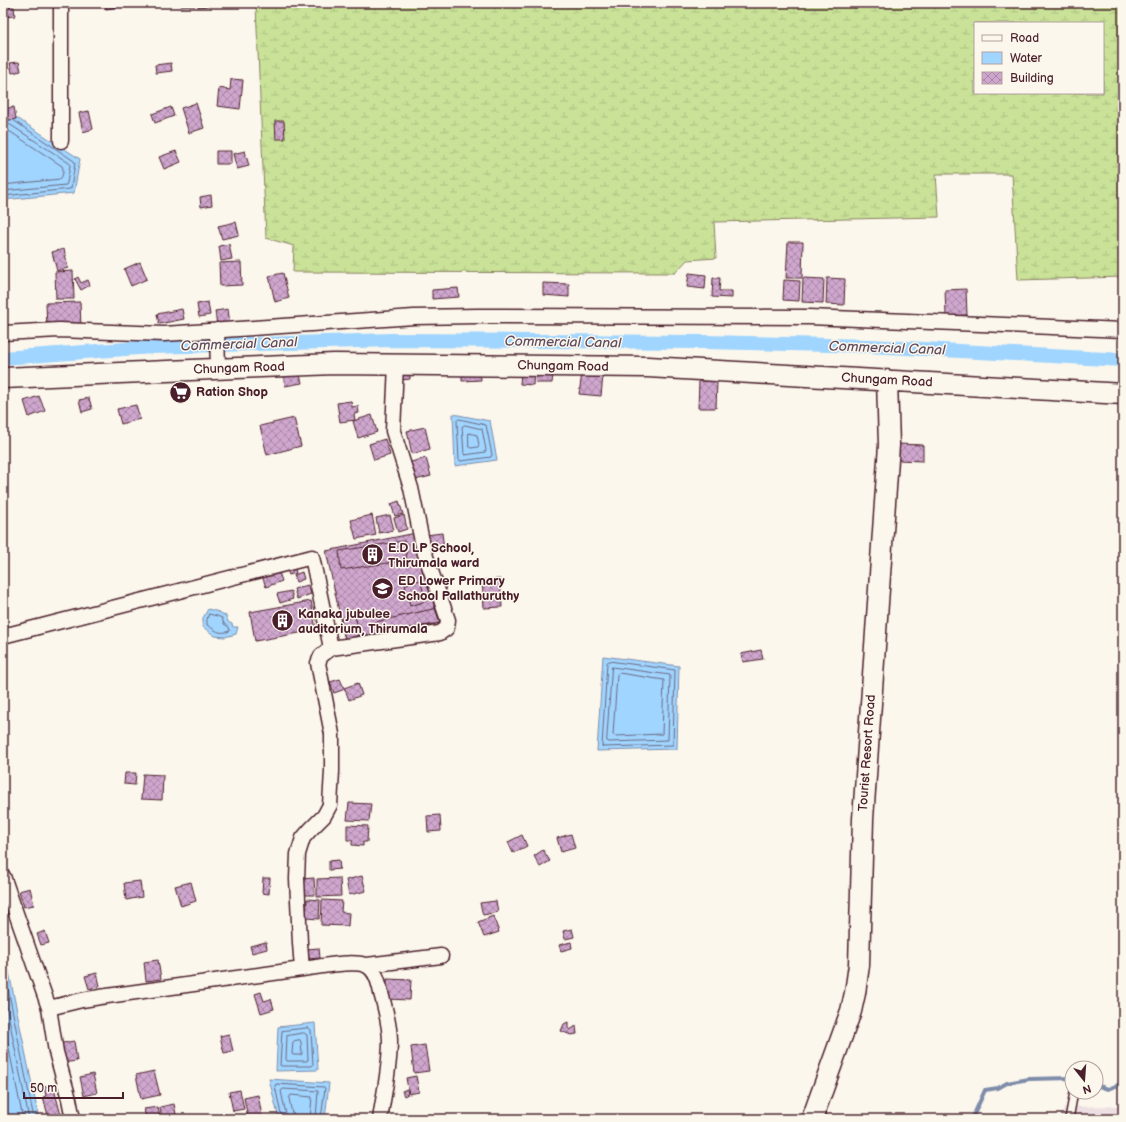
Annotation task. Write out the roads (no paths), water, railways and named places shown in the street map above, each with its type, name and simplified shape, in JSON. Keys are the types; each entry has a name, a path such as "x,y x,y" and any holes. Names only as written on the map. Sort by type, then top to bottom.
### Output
{"main road":[{"name":"Chungam Road","path":"3,378 334,364 648,367 1123,394"},
{"name":"Tourist Resort Road","path":"812,1119 851,1011 859,965 863,819 889,444 887,380"}],"street":[{"path":"61,3 61,141"},
{"path":"3,334 59,330 164,334 414,317 501,316 809,317 1123,330"},
{"path":"216,330 218,369"},
{"path":"302,969 297,879 298,854 303,838 324,816 330,805 332,772 332,734 318,663 321,656 331,648 440,633 447,628 448,620 446,612 438,594 424,551 411,488 393,431 396,364"},
{"path":"3,636 312,557 331,648"},
{"path":"3,876 49,1008 56,1052 73,1119"},
{"path":"49,1008 100,997 302,969 356,963 367,965 441,956"},
{"path":"367,965 374,971 378,980 389,1027 390,1040 388,1064 380,1119"}],"lane":[{"path":"1069,1119 1073,1100"}],"water":[{"path":"3,109 80,159 74,193 3,200"},
{"path":"453,414 490,421 497,460 455,466"},
{"path":"208,609 226,616 228,622 232,624 233,627 238,627 236,634 225,637 215,636 203,627 203,618"},
{"path":"603,656 679,666 677,749 597,751"},
{"path":"3,943 39,1119 3,1119"},
{"path":"315,1023 318,1070 276,1071 278,1027"},
{"path":"269,1079 329,1083 325,1119 279,1119"}],"waterway":[{"name":"Commercial Canal","path":"3,358 152,347 393,340 705,342 870,346 1123,360"},
{"path":"972,1119 985,1090 998,1088 1007,1083 1029,1079 1064,1078"},
{"path":"1104,1088 1108,1089 1123,1083"}],"place":[{"name":"Ration Shop","path":"181,392"},
{"name":"E.D LP School, Thirumala ward","path":"373,555"},
{"name":"ED Lower Primary School Pallathuruthy","path":"382,588"},
{"name":"Kanaka jubulee auditorium, Thirumala","path":"283,621"}]}
